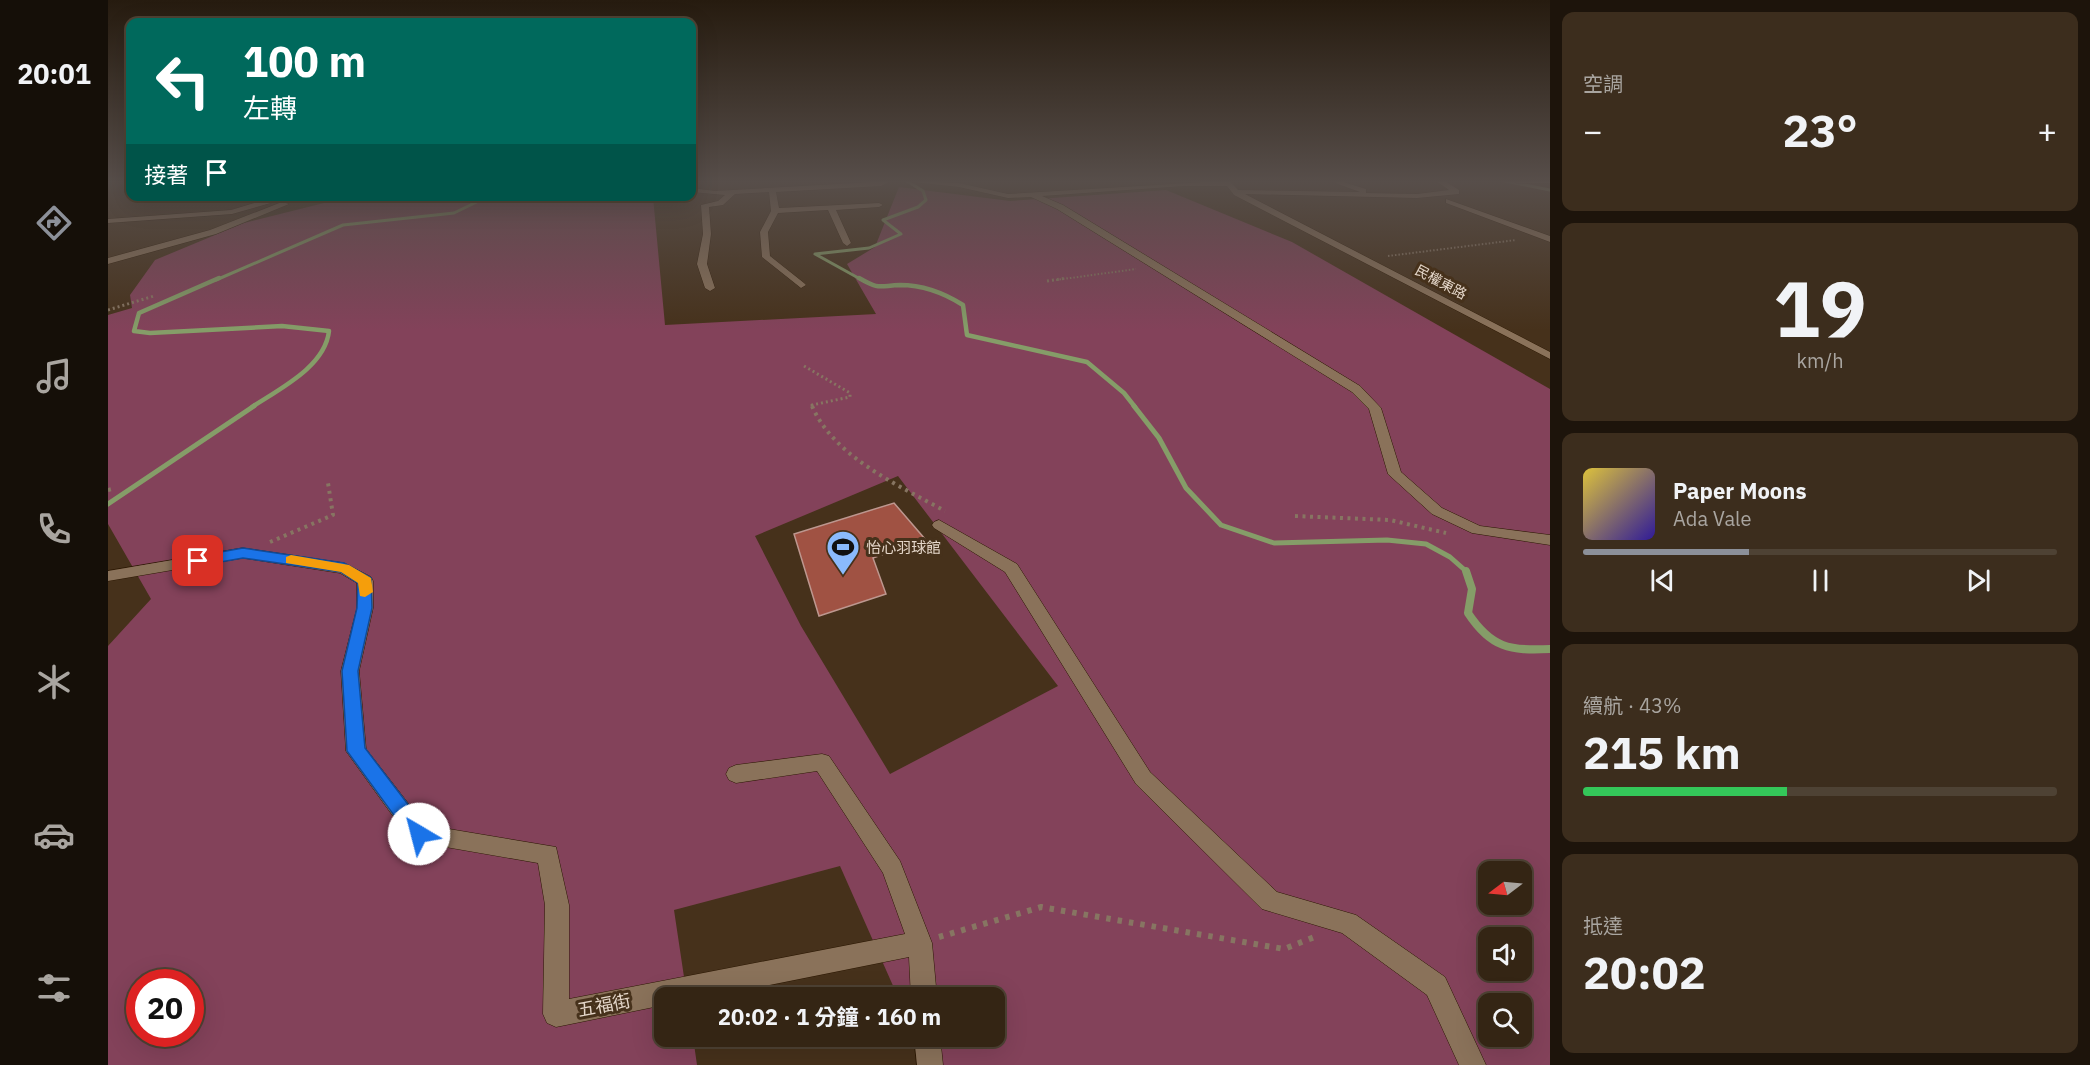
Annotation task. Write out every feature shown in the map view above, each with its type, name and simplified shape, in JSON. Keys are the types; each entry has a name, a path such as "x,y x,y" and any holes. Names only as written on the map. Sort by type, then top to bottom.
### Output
{"street":[{"path":"169,246 182,231"},
{"path":"108,261 169,246 216,231"},
{"path":"706,231 702,264 710,288"},
{"path":"765,231 766,257 801,285"},
{"path":"841,231 847,243"},
{"path":"1098,231 1356,389 1375,408 1395,474 1437,511 1477,530 1550,540"},
{"name":"民權東路","path":"1309,231 1550,356"},
{"path":"1530,231 1547,237"},
{"path":"946,522 1011,568 1143,778 1270,901 1348,923 1436,986 1473,1065"},
{"path":"108,576 243,553"},
{"name":"五福街","path":"243,553 344,568 366,581 365,608 350,671 356,751 419,834 548,854 557,905 556,1014 920,943"},
{"path":"736,774 822,762 892,868 920,943 923,987"},
{"path":"928,1047 930,1065"}],"path":[{"path":"1388,256 1547,237"},
{"path":"1047,281 1157,267"},
{"path":"108,310 153,296"},
{"path":"804,366 850,393 850,397 812,405 822,424 871,470 946,522"},
{"path":"243,553 333,515 328,483"},
{"path":"1295,516 1390,520 1456,536"},
{"path":"920,943 1041,907 1284,949 1348,923"}],"shaded area":[{"path":"225,231 656,231 665,325 876,314 847,264 875,247 882,231 1265,231 1292,242 1550,389 1550,1065 928,1065 920,1047 1005,1047 1005,987 894,987 840,866 674,910 686,987 654,987 654,1047 694,1047 697,1065 108,1065 108,646 151,599 108,524 108,315 132,308 130,295 155,260","holes":["898,476 1058,686 890,774 801,626 755,536"]}],"building":[{"name":"怡心羽球館","path":"894,503 925,539 873,558 886,594 819,616 794,534"}],"waterway":[{"path":"216,280 330,231"},
{"path":"862,280 815,254 869,248 901,234 897,231"},
{"path":"219,278 139,313 134,331 150,333 282,326 329,331 326,344 310,366 287,385 252,407"},
{"path":"859,278 875,286 917,286 948,297 963,305 967,335 1087,362 1124,393 1135,407"},
{"path":"108,504 254,406"},
{"path":"1134,406 1159,438 1186,488 1221,525 1274,543 1387,540 1426,544 1450,557 1466,571"},
{"path":"1466,571 1472,589 1468,613 1485,634 1513,648 1550,649"}],"slow traffic":[{"path":"291,560 344,568 366,581 365,592"}],"place":[{"name":"怡心羽球館","path":"843,576"}],"route":[{"path":"198,561 243,553 344,568 366,581 365,608 350,671 356,751 419,834"}]}
